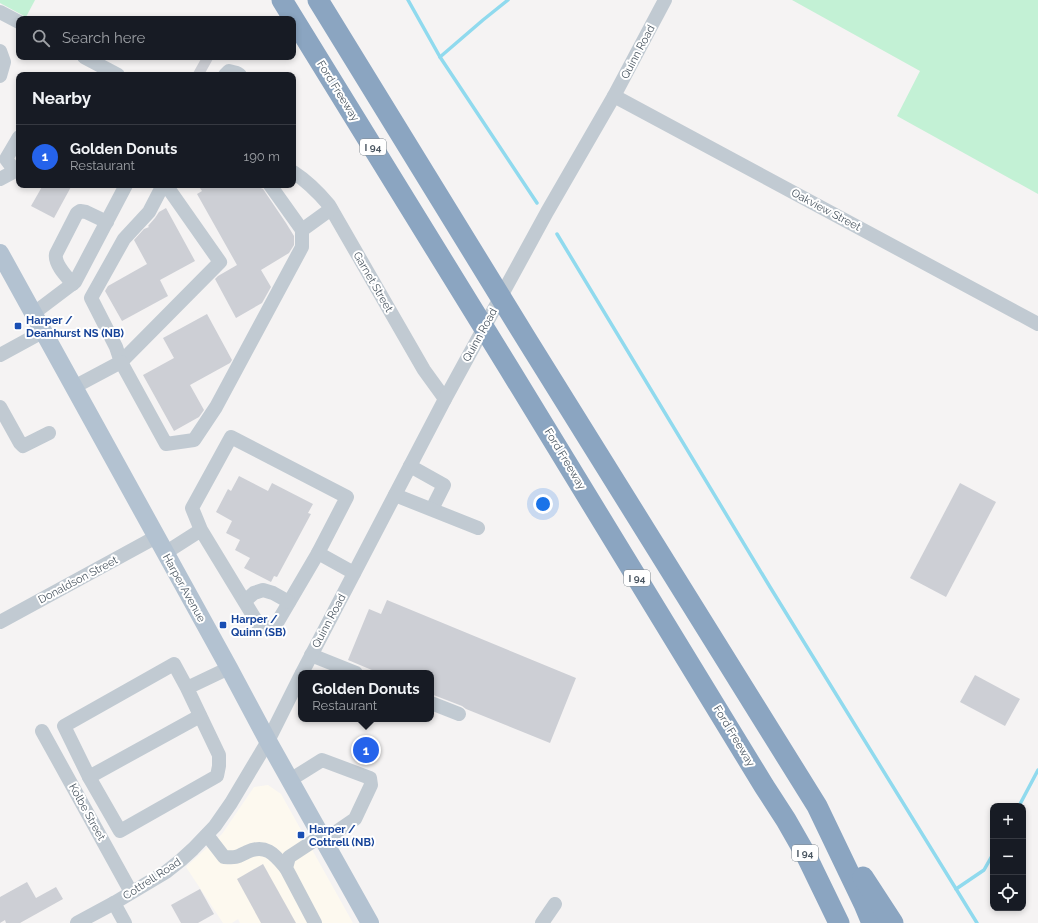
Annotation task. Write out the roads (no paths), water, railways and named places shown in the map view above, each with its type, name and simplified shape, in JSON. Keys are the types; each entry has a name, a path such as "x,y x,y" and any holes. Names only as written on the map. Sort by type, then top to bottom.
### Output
{"highway":[{"name":"Ford Freeway","path":"282,0 292,16"},
{"name":"I 94","path":"318,0 527,340 817,806 872,923"},
{"name":"Ford Freeway","path":"296,23 786,820 806,855 839,923"},
{"path":"817,806 893,923"}],"main road":[{"name":"Harper Avenue","path":"1,257 44,331 268,741 370,923"}],"street":[{"name":"Quinn Road","path":"303,670 445,399 547,212 614,96 665,0"},
{"path":"0,12 16,20"},
{"path":"0,51 4,62 0,76"},
{"path":"90,60 112,72"},
{"name":"Oakview Street","path":"614,96 1038,324"},
{"path":"16,142 6,159 16,171"},
{"path":"0,179 16,172"},
{"name":"Garnet Street","path":"296,174 305,179 320,194 331,209 424,370 445,399"},
{"path":"34,313 73,284 124,188"},
{"path":"161,188 149,212 124,240 91,298 122,362 166,444 194,440 216,407 302,247 302,230 272,188"},
{"path":"74,387 122,362 220,262 168,188"},
{"path":"302,230 331,209"},
{"path":"73,284 58,265 55,257 78,213 80,211 86,212 107,222"},
{"path":"0,355 44,331"},
{"path":"0,407 23,446 49,433"},
{"path":"231,437 347,497 318,553 274,628 260,627 201,530 192,508 231,437"},
{"path":"410,466 444,485 432,509"},
{"path":"395,494 478,528"},
{"name":"Donaldson Street","path":"0,622 161,545 201,530"},
{"path":"318,553 354,573"},
{"path":"245,601 254,593 263,590 273,593 289,602"},
{"path":"311,655 348,670"},
{"path":"174,664 200,716 219,755 217,776 120,831 89,777 64,726 174,664"},
{"path":"187,688 229,668"},
{"name":"Quinn Road","path":"268,741 298,680"},
{"path":"434,704 459,714"},
{"path":"89,777 200,716"},
{"name":"Kolbe Street","path":"42,731 132,892"},
{"name":"Cottrell Road","path":"77,923 166,872 181,860 207,835 232,803 268,741"},
{"path":"286,868 289,857 355,819 371,785 370,778 322,760 290,780"},
{"path":"207,835 224,857 235,858 249,851 260,848 275,855 286,868 315,923"},
{"path":"114,903 125,923"},
{"path":"542,923 555,904"}],"waterway":[{"path":"408,0 440,57 537,203"},
{"path":"440,57 508,0"},
{"path":"557,234 770,587 977,923"},
{"path":"1021,803 1038,770"},
{"path":"956,889 984,870 990,859"}],"place":[{"name":"Harper / Deanhurst NS (NB)","path":"18,326"},
{"name":"Harper / Quinn (SB)","path":"223,625"},
{"name":"Golden Donuts","path":"366,750"},
{"name":"Harper / Cottrell (NB)","path":"301,835"}]}
